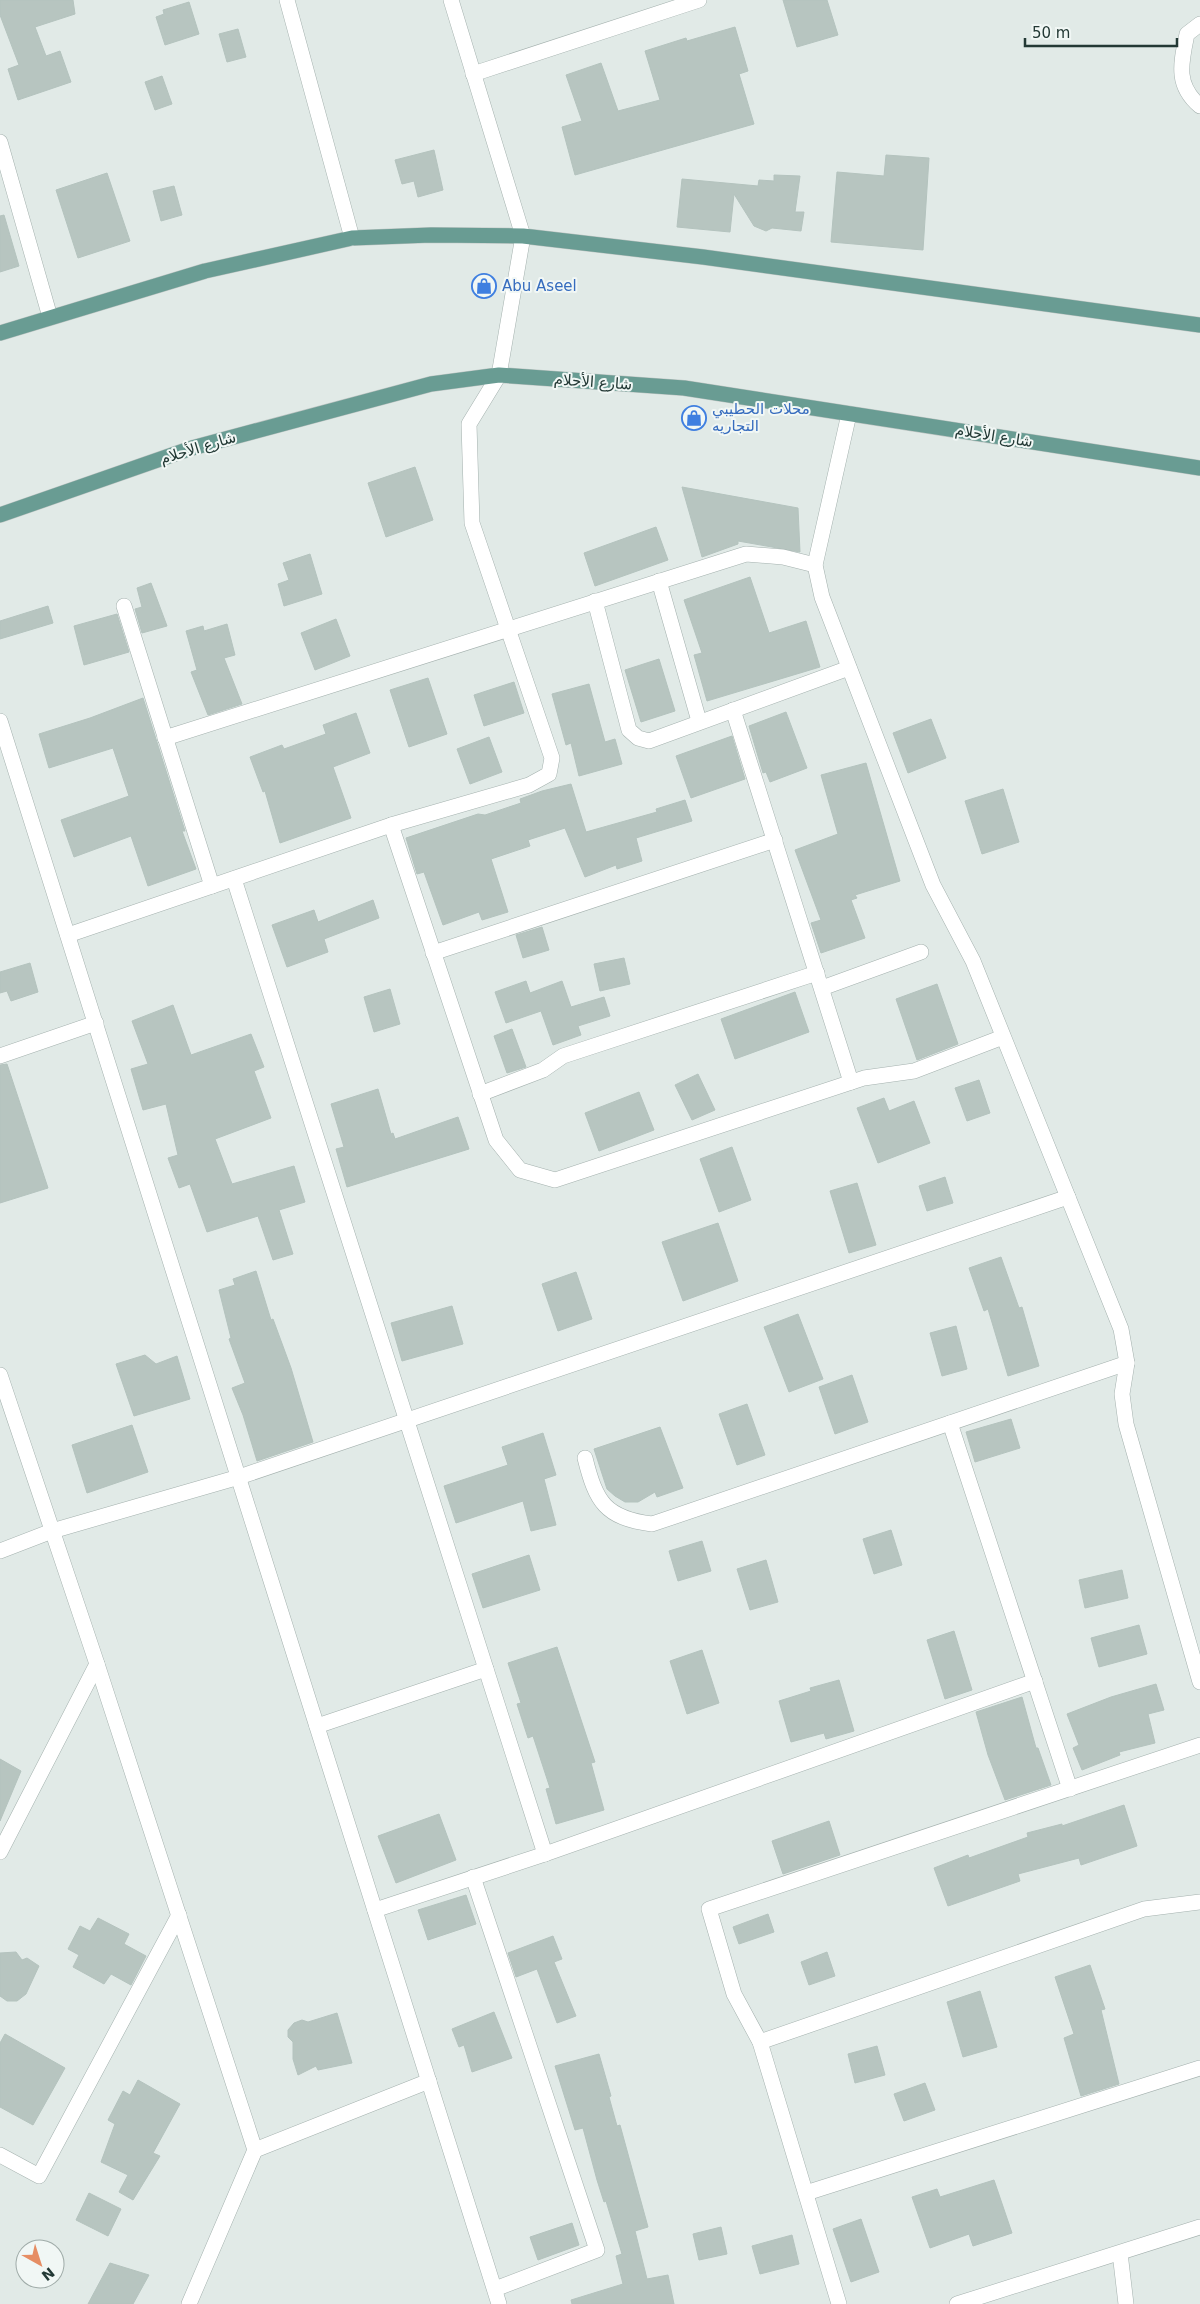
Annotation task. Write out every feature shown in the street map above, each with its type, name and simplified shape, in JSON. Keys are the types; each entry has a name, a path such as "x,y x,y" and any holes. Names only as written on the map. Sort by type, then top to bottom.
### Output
{"main road":[{"path":"0,333 205,271 352,238 431,235 523,236 703,257 1200,325"},
{"name":"شارع الأحلام","path":"0,515 192,448 432,384 499,375 684,388 1200,468"}],"street":[{"path":"287,0 352,238"},
{"path":"68,935 391,825 529,785 549,774 552,758 472,523 470,424 499,375 523,236 450,0"},
{"path":"473,74 699,0"},
{"path":"1200,24 1187,34 1181,63 1182,84 1200,106"},
{"path":"0,142 50,317"},
{"path":"849,414 815,565 822,597 933,885 973,961 1121,1330 1127,1363 1122,1394 1126,1424 1200,1682"},
{"path":"165,738 746,554 783,557 815,565"},
{"path":"659,581 699,721"},
{"path":"595,602 629,730 638,738 649,741 699,721 849,668"},
{"path":"124,606 212,886"},
{"path":"733,710 851,1082"},
{"path":"0,721 499,2304"},
{"path":"391,825 496,1140 520,1170 555,1180 864,1078 914,1071 1003,1037"},
{"path":"433,953 775,840"},
{"path":"234,879 545,1854"},
{"path":"822,988 921,952"},
{"path":"480,1094 543,1070 563,1056 817,973"},
{"path":"0,1056 96,1023"},
{"path":"0,1551 52,1531 239,1477 1068,1197"},
{"path":"585,1458 593,1489 607,1508 630,1521 652,1524 1127,1363"},
{"path":"0,1375 97,1664 255,2150 189,2304"},
{"path":"950,1423 1070,1789"},
{"path":"0,1852 97,1664"},
{"path":"317,1726 486,1669"},
{"path":"375,1910 545,1854 1035,1681"},
{"path":"839,2304 760,2042 734,1994 709,1909 1200,1745"},
{"path":"473,1878 597,2250 495,2289"},
{"path":"760,2042 1144,1909 1200,1902"},
{"path":"0,2155 40,2176 179,1916"},
{"path":"806,2193 1200,2068"},
{"path":"255,2150 429,2081"},
{"path":"957,2304 1200,2228"},
{"path":"1120,2253 1126,2304"}],"building":[{"path":"0,0 73,0 75,14 35,27 46,56 60,51 71,82 18,100 8,69 19,65 0,15"},
{"path":"783,0 827,0 838,35 797,47"},
{"path":"189,2 199,34 165,45 156,17 164,14 163,10"},
{"path":"735,27 748,71 739,74 754,124 575,175 562,127 582,121 566,75 601,63 618,111 660,100 645,51 686,38 687,41"},
{"path":"238,29 246,57 227,62 219,34"},
{"path":"162,76 172,104 155,110 145,82"},
{"path":"434,150 443,190 418,197 414,181 402,184 395,160"},
{"path":"886,155 929,158 923,250 831,242 837,172 884,176"},
{"path":"107,173 130,241 78,258 56,190"},
{"path":"774,175 800,176 795,212 804,212 801,231 772,228 766,231 754,226 734,194 730,232 677,227 682,179 758,186 759,180 774,181"},
{"path":"174,186 182,215 161,221 153,191"},
{"path":"4,215 19,266 0,272 0,216"},
{"path":"415,467 433,520 386,537 368,483"},
{"path":"682,487 798,508 800,552 738,541 738,544 702,557"},
{"path":"656,527 668,560 595,586 584,553"},
{"path":"310,554 322,594 284,606 278,584 289,580 283,563"},
{"path":"750,577 769,633 806,621 820,667 707,701 694,655 702,653 684,600"},
{"path":"151,583 167,626 142,633 135,609 142,607 137,588"},
{"path":"48,606 53,623 0,639 0,621"},
{"path":"117,614 129,652 84,665 74,626"},
{"path":"336,619 350,656 315,670 301,633"},
{"path":"227,624 235,655 224,658 242,704 208,715 191,672 197,670 186,631 203,626 204,631"},
{"path":"659,659 675,711 641,722 625,670"},
{"path":"428,678 447,734 409,747 390,690"},
{"path":"514,682 524,713 484,726 474,695"},
{"path":"589,684 605,742 615,739 622,764 579,776 571,743 566,745 552,694"},
{"path":"143,698 185,831 182,831 196,869 148,886 131,836 74,857 61,820 129,796 113,748 49,768 39,734 90,718"},
{"path":"786,712 807,768 770,782 766,772 763,773 749,726"},
{"path":"356,713 370,753 333,767 351,818 280,843 265,791 263,792 250,757 282,745 284,749 326,734 323,725"},
{"path":"931,719 946,758 908,773 893,733"},
{"path":"732,736 745,779 691,798 676,756"},
{"path":"489,737 502,772 470,784 457,749"},
{"path":"866,763 900,881 855,895 857,898 851,900 865,938 821,953 811,923 821,920 795,850 838,834 821,775"},
{"path":"571,784 586,832 657,812 656,809 685,800 692,821 636,838 642,861 617,869 616,865 585,877 565,828 528,840 530,846 491,859 508,912 482,920 479,912 443,925 424,872 417,874 406,838 478,814 485,815 521,803 520,799 542,791"},
{"path":"1003,789 1019,842 982,854 965,801"},
{"path":"373,900 379,918 324,939 328,952 287,967 272,925 314,910 318,922"},
{"path":"542,927 549,950 523,958 516,935"},
{"path":"624,958 630,984 600,991 594,964"},
{"path":"30,963 38,992 11,1001 7,991 0,993 0,972"},
{"path":"526,981 530,993 562,981 571,1007 604,997 610,1016 578,1026 581,1035 553,1045 541,1011 506,1023 495,992"},
{"path":"937,984 958,1044 917,1060 896,999"},
{"path":"390,989 400,1024 374,1032 364,997"},
{"path":"795,992 809,1032 735,1059 721,1019"},
{"path":"173,1005 191,1055 251,1034 264,1067 254,1071 271,1118 215,1139 232,1184 294,1166 305,1202 279,1210 293,1254 273,1260 258,1216 207,1232 190,1184 179,1188 168,1158 178,1155 166,1104 143,1110 131,1069 148,1064 132,1021"},
{"path":"512,1029 526,1067 507,1073 494,1036"},
{"path":"7,1064 48,1188 0,1203 0,1065"},
{"path":"698,1074 715,1110 692,1120 675,1085"},
{"path":"979,1080 990,1113 967,1121 955,1088"},
{"path":"378,1089 391,1134 393,1133 395,1139 458,1117 469,1149 347,1187 336,1149 344,1147 331,1104"},
{"path":"639,1092 654,1130 599,1151 585,1113"},
{"path":"884,1098 889,1111 914,1101 930,1143 878,1163 857,1108"},
{"path":"732,1147 751,1200 719,1212 700,1159"},
{"path":"945,1177 953,1203 927,1211 919,1186"},
{"path":"857,1183 876,1245 849,1253 830,1191"},
{"path":"718,1223 738,1281 683,1301 662,1242"},
{"path":"1001,1257 1019,1308 1022,1307 1039,1366 1008,1376 988,1309 984,1311 969,1268"},
{"path":"256,1271 271,1320 273,1319 291,1368 313,1442 257,1461 243,1415 232,1388 245,1383 229,1339 231,1338 219,1290 235,1285 233,1279"},
{"path":"576,1272 592,1319 558,1331 542,1284"},
{"path":"452,1306 463,1344 402,1361 391,1323"},
{"path":"798,1314 823,1379 789,1392 764,1327"},
{"path":"956,1326 967,1369 942,1376 930,1333"},
{"path":"145,1355 156,1364 177,1356 190,1399 134,1416 116,1364"},
{"path":"852,1375 868,1422 835,1434 819,1387"},
{"path":"747,1404 765,1455 737,1465 719,1414"},
{"path":"1011,1419 1020,1448 975,1462 966,1432"},
{"path":"132,1425 148,1472 87,1493 72,1445"},
{"path":"660,1427 683,1488 657,1497 655,1492 638,1502 625,1502 607,1489 594,1449"},
{"path":"543,1433 556,1475 544,1479 556,1525 531,1531 523,1501 456,1523 444,1486 508,1465 502,1447"},
{"path":"891,1530 902,1565 874,1574 863,1539"},
{"path":"702,1541 711,1571 678,1581 669,1551"},
{"path":"529,1555 540,1590 483,1608 472,1574"},
{"path":"766,1560 778,1602 750,1610 737,1569"},
{"path":"1122,1570 1128,1598 1085,1608 1079,1580"},
{"path":"1139,1625 1147,1654 1099,1667 1091,1638"},
{"path":"954,1631 972,1690 945,1699 927,1640"},
{"path":"557,1647 595,1762 591,1763 604,1810 556,1824 546,1789 550,1788 533,1736 528,1738 517,1704 521,1703 508,1663"},
{"path":"702,1650 719,1703 687,1714 670,1661"},
{"path":"839,1680 854,1731 826,1739 824,1733 791,1742 779,1701 811,1691 810,1688"},
{"path":"1156,1684 1164,1710 1148,1714 1155,1743 1119,1752 1120,1755 1082,1770 1073,1748 1079,1745 1067,1714 1111,1697"},
{"path":"1022,1697 1036,1748 1038,1748 1051,1785 1005,1800 988,1755 976,1712"},
{"path":"0,1759 21,1771 0,1821"},
{"path":"1124,1805 1137,1846 1081,1865 1079,1858 1018,1874 1020,1881 948,1906 934,1868 968,1855 969,1858 1028,1837 1027,1833 1062,1824 1062,1826"},
{"path":"439,1814 456,1860 396,1883 378,1836"},
{"path":"829,1821 840,1855 783,1874 772,1841"},
{"path":"466,1895 476,1924 428,1940 418,1910"},
{"path":"768,1914 774,1932 739,1944 733,1927"},
{"path":"98,1918 129,1934 124,1944 146,1956 131,1985 111,1974 104,1984 73,1967 79,1955 68,1949 80,1926 90,1931"},
{"path":"553,1936 562,1959 554,1962 576,2016 557,2023 537,1969 516,1977 508,1953"},
{"path":"16,1952 22,1960 27,1958 39,1966 26,1994 17,2001 7,2001 0,1996 0,1953"},
{"path":"827,1952 835,1976 809,1985 801,1962"},
{"path":"1090,1965 1105,2009 1101,2010 1119,2084 1081,2096 1064,2038 1074,2034 1055,1977"},
{"path":"980,1991 997,2047 963,2057 947,2002"},
{"path":"494,2012 512,2058 472,2072 464,2045 459,2047 452,2029"},
{"path":"337,2013 352,2063 318,2070 316,2066 298,2075 293,2059 293,2042 288,2037 288,2030 294,2023 302,2020 308,2022"},
{"path":"5,2034 65,2068 33,2125 0,2107 0,2043"},
{"path":"877,2046 885,2075 855,2083 848,2054"},
{"path":"599,2054 617,2126 620,2125 648,2227 635,2231 647,2279 668,2275 674,2304 572,2304 571,2300 623,2284 616,2256 622,2254 606,2201 604,2202 597,2180 583,2128 575,2130 555,2066"},
{"path":"138,2080 180,2104 153,2153 160,2156 133,2200 119,2192 128,2175 101,2162 115,2124 108,2120 123,2091 130,2095"},
{"path":"925,2083 935,2110 904,2121 894,2094"},
{"path":"994,2180 1012,2233 973,2246 969,2234 930,2248 912,2197 937,2189 940,2197"},
{"path":"89,2193 121,2209 108,2236 76,2220"},
{"path":"861,2219 879,2272 851,2282 833,2229"},
{"path":"572,2223 579,2245 538,2260 530,2237"},
{"path":"721,2227 727,2254 699,2260 693,2234"},
{"path":"792,2235 799,2264 760,2274 752,2246"},
{"path":"110,2263 149,2275 133,2304 88,2304"}],"place":[{"name":"Abu Aseel","path":"484,286"},
{"name":"محلات الحطيبي التجاريه","path":"694,418"}]}
